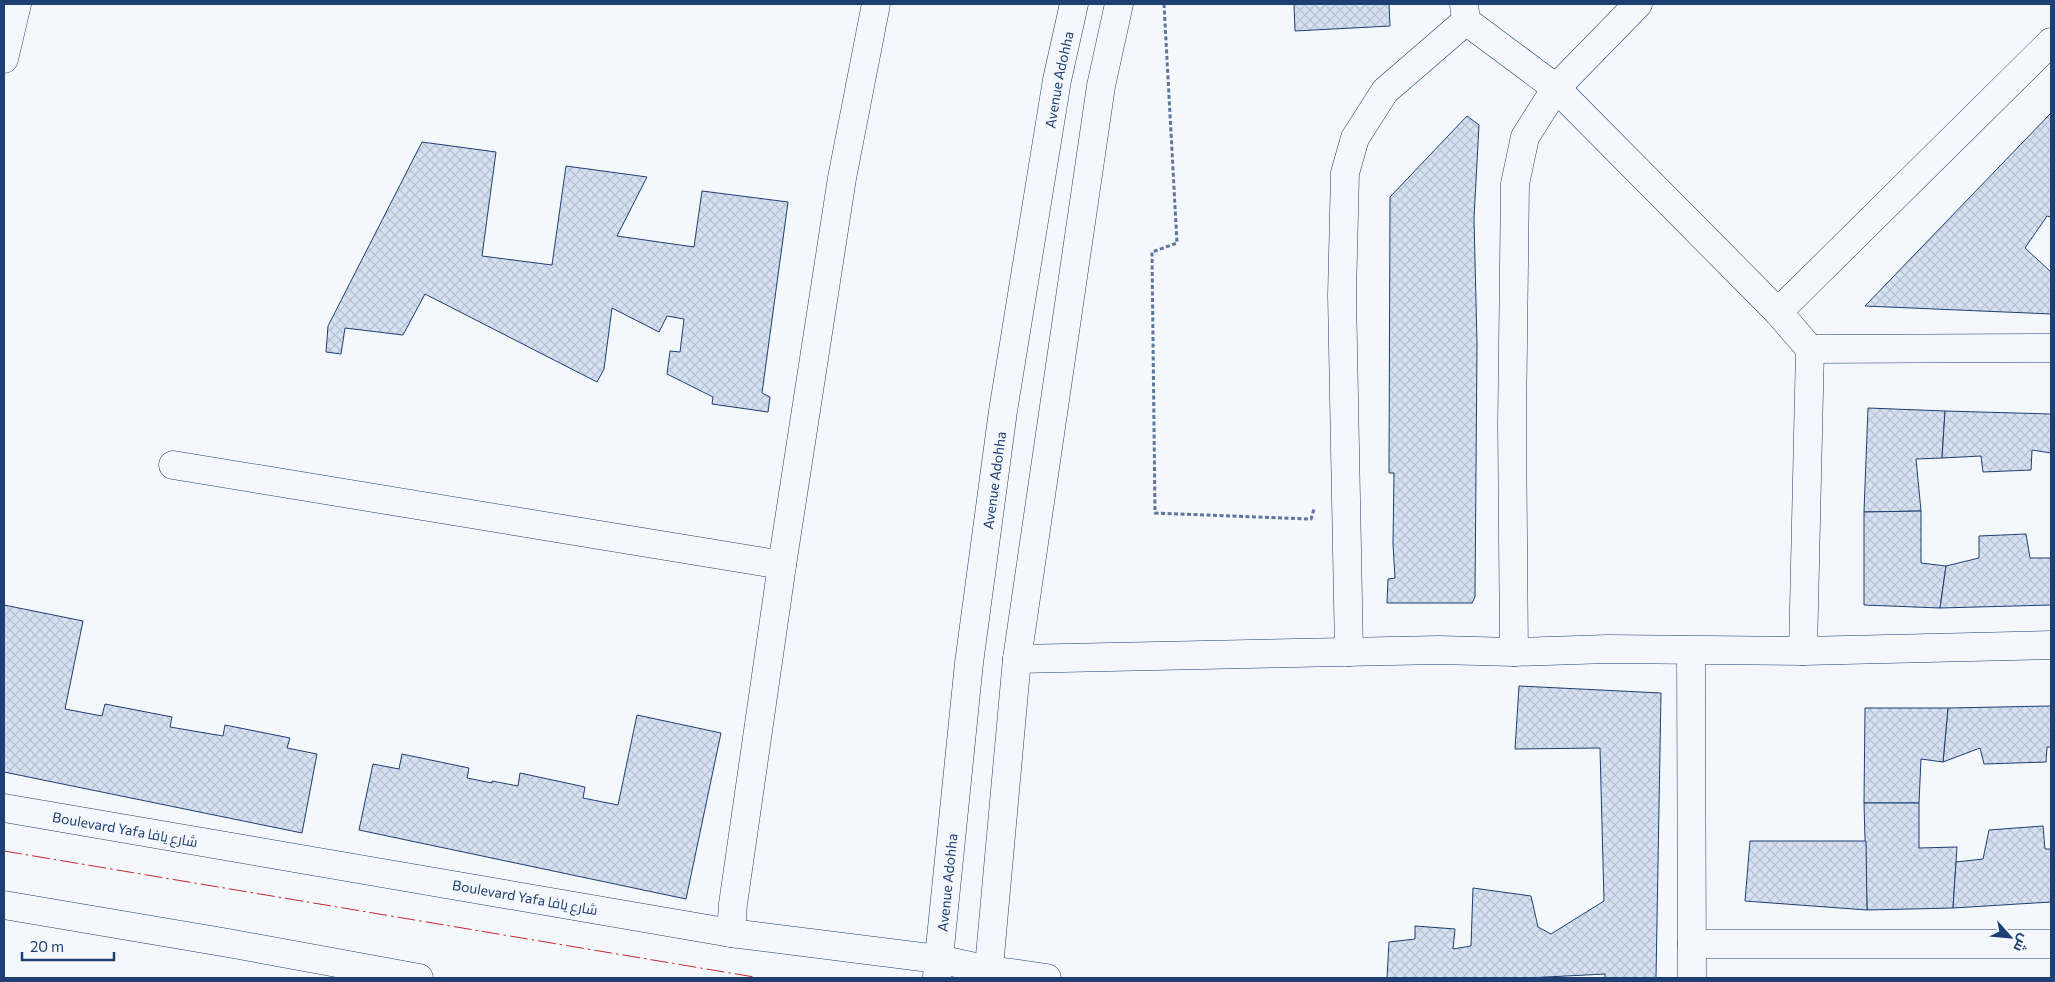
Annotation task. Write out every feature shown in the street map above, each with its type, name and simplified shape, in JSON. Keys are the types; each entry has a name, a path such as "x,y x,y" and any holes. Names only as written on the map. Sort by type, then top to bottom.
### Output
{"street":[{"path":"4,59 16,4"},
{"path":"731,933 733,904 782,565 842,178 876,4"},
{"name":"Avenue Adohha","path":"938,969 969,663 1003,411 1057,80 1074,4"},
{"path":"988,974 1017,659 1101,86 1119,4"},
{"path":"1514,652 1512,424 1515,184 1525,137 1556,88 1638,4"},
{"path":"1349,652 1342,295 1345,173 1355,138 1385,91 1465,12 1556,88 1778,312 1810,349 1803,651"},
{"path":"1778,312 2051,42"},
{"path":"1810,349 2051,348"},
{"path":"173,465 782,565"},
{"path":"1017,659 1439,650 1514,652 1608,649 1803,651 2051,645"},
{"path":"1691,651 1692,978"},
{"name":"Boulevard Yafa شارع يافا","path":"4,808 938,969 1046,978"},
{"path":"4,905 419,978"},
{"path":"1692,944 2051,944"}],"path":[{"path":"1164,4 1177,243 1152,252 1155,513 1311,519 1324,483 1346,482"}],"building":[{"path":"1294,4 1389,4 1390,26 1295,31"},
{"path":"2051,113 2051,217 2047,216 2025,248 2051,272 2051,314 1865,306"},
{"path":"1467,116 1479,125 1474,218 1477,344 1475,597 1472,603 1387,603 1388,579 1395,578 1393,544 1394,473 1389,473 1390,197"},
{"path":"422,142 496,152 482,256 552,265 566,166 647,177 617,236 694,247 702,191 788,202 762,393 770,397 768,412 712,404 713,397 667,374 670,351 680,352 684,319 667,316 659,332 612,308 604,369 597,382 425,294 403,335 345,328 341,354 326,352 328,326"},
{"path":"1868,408 1945,411 1942,458 1916,459 1921,511 1864,512"},
{"path":"1945,411 2051,414 2051,453 2032,450 2031,470 1983,472 1981,456 1942,458"},
{"path":"1921,511 1921,563 1946,566 1940,608 1864,605 1864,512"},
{"path":"2026,534 2030,558 2051,558 2051,605 1940,608 1946,566 1979,558 1979,536"},
{"path":"4,605 83,621 65,709 102,716 105,704 172,717 170,727 223,736 225,725 290,738 287,748 317,754 302,833 4,772"},
{"path":"1519,686 1661,693 1656,978 1605,978 1605,974 1527,978 1387,978 1389,942 1415,939 1415,926 1455,929 1453,949 1471,946 1473,888 1531,896 1538,927 1551,934 1604,901 1600,748 1515,749"},
{"path":"2051,706 2051,747 2047,747 2046,762 1984,764 1980,748 1943,762 1948,708"},
{"path":"1865,708 1948,708 1943,762 1921,759 1919,803 1864,803"},
{"path":"637,715 721,733 686,899 359,830 373,764 399,769 402,754 469,768 467,778 492,783 492,781 518,786 520,773 585,787 583,798 618,805"},
{"path":"1864,803 1919,803 1919,848 1957,847 1953,908 1867,910"},
{"path":"2043,826 2045,849 2051,849 2051,902 1953,908 1956,862 1983,859 1989,830"},
{"path":"1750,841 1866,841 1867,910 1745,901"}],"power":[{"path":"4,851 760,978"}]}
